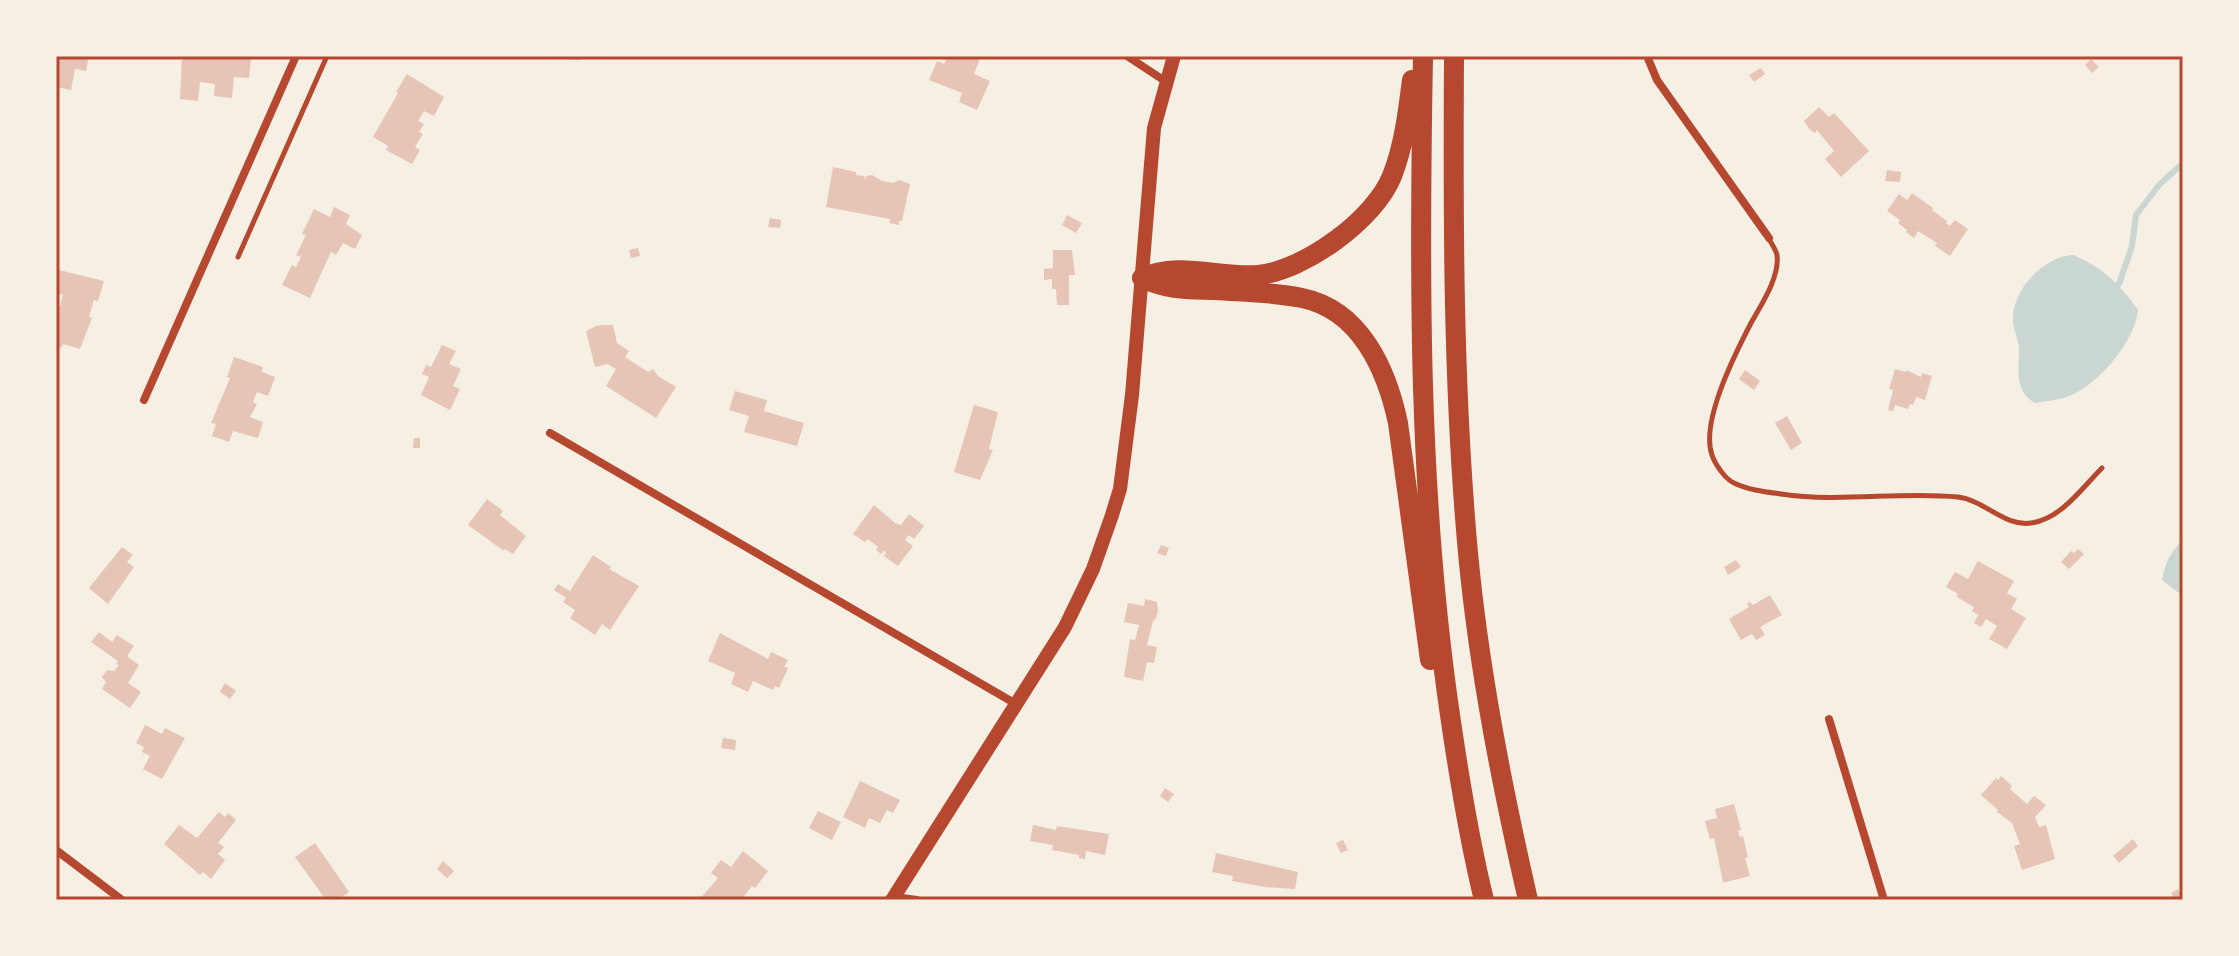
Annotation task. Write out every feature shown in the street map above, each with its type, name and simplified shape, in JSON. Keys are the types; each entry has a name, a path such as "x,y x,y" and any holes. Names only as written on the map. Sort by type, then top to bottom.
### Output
{"highway":[{"path":"1142,278 1153,273 1174,271 1259,275 1295,265 1334,242 1365,216 1392,178 1403,135 1414,56"},
{"path":"1423,56 1420,272 1426,492 1443,666 1476,869"},
{"path":"1454,56 1453,299 1468,555 1496,741 1528,900"},
{"path":"1142,278 1173,288 1305,298 1343,319 1366,341 1382,366 1398,423 1420,604 1438,710 1484,900"}],"main road":[{"path":"893,898 1071,615 1093,569 1120,489 1154,128 1174,56"}],"street":[{"path":"144,400 296,56"},
{"path":"1127,56 1165,81"},
{"path":"1647,56 1657,80 1769,238"},
{"path":"550,433 1016,704"},
{"path":"1829,719 1884,900"},
{"path":"56,850 122,900"},
{"path":"893,898 917,900"}],"lane":[{"path":"238,257 327,56"},
{"path":"1769,238 1777,255 1775,273 1738,349 1711,421 1709,441 1712,456 1731,482 1762,491 1828,499 1959,497 1982,504 2009,520 2029,524 2050,517 2064,507 2102,468"}],"shaded area":[{"path":"2073,255 2093,265 2117,284 2138,310 2135,322 2122,349 2090,383 2067,397 2035,403 2024,392 2019,379 2019,348 2013,321 2015,306 2025,285 2042,267"},
{"path":"2183,540 2183,596 2162,580 2169,558"}],"building":[{"path":"56,56 89,56 86,71 75,69 71,90 56,87"},
{"path":"182,56 251,59 249,78 234,77 232,98 214,96 215,84 200,82 198,101 180,99"},
{"path":"579,56 579,60 553,58"},
{"path":"948,56 981,56 974,74 990,81 977,110 959,102 962,93 929,80 937,61 944,64"},
{"path":"2091,59 2099,67 2092,73 2085,65"},
{"path":"1761,68 1765,74 1754,82 1749,75"},
{"path":"407,74 444,97 434,116 424,111 418,121 424,124 419,132 423,134 415,147 420,150 412,164 386,150 388,146 373,137"},
{"path":"1819,107 1829,117 1834,113 1869,151 1841,177 1825,159 1834,151 1817,130 1815,133 1810,130 1804,121"},
{"path":"833,167 856,172 857,178 857,175 864,176 866,180 866,176 872,175 882,181 893,183 899,180 910,184 899,225 889,223 890,219 826,207"},
{"path":"1887,170 1901,172 1900,182 1885,181"},
{"path":"1912,193 1933,208 1950,226 1955,220 1968,229 1950,256 1918,231 1914,238 1898,223 1900,220 1887,211 1899,194 1907,200"},
{"path":"334,207 350,215 346,224 362,235 355,249 343,243 336,255 331,252 310,298 282,285 292,265 296,267 301,257 296,255 314,209 330,217"},
{"path":"1067,215 1082,223 1076,233 1062,225"},
{"path":"770,218 781,220 780,228 768,227"},
{"path":"638,248 640,256 631,258 629,250"},
{"path":"1053,250 1072,250 1075,275 1069,275 1069,305 1057,305 1052,279 1044,280 1044,269 1053,268"},
{"path":"59,270 104,281 98,301 94,300 89,317 92,318 80,349 63,344 62,348 56,346 56,304 60,306 63,295 56,293"},
{"path":"613,325 617,343 629,351 625,357 648,372 653,369 658,376 676,387 656,418 606,386 616,369 607,364 595,367 586,331 596,326"},
{"path":"442,345 456,351 449,364 461,369 453,386 460,389 450,410 421,395 429,377 422,374 426,365 431,367"},
{"path":"234,357 263,367 262,372 275,377 268,396 257,392 253,402 257,404 250,417 263,422 258,438 233,431 229,442 212,436 216,424 211,423 230,378 227,377"},
{"path":"1895,369 1921,377 1922,373 1932,376 1925,400 1916,397 1908,409 1895,405 1893,411 1888,410 1893,390 1889,389"},
{"path":"1745,370 1760,381 1754,390 1739,379"},
{"path":"735,391 767,400 764,411 804,423 797,446 744,432 749,416 729,410"},
{"path":"974,405 998,412 989,449 993,450 980,480 954,472"},
{"path":"1787,416 1802,443 1791,450 1775,423"},
{"path":"414,438 420,438 420,448 413,448"},
{"path":"487,499 503,511 500,515 526,536 513,554 468,525"},
{"path":"874,505 895,523 901,525 909,514 924,526 914,539 909,535 905,540 913,546 898,566 884,556 886,552 881,554 876,550 878,547 868,539 865,542 853,534"},
{"path":"1161,545 1169,548 1166,556 1157,553"},
{"path":"122,547 133,555 127,562 134,567 108,604 89,588"},
{"path":"2078,549 2084,554 2069,569 2061,562 2071,551 2074,553"},
{"path":"593,555 611,567 609,569 639,586 610,630 602,624 595,635 570,618 575,610 563,602 566,598 554,590 558,584 570,591"},
{"path":"1736,560 1741,567 1728,575 1724,567"},
{"path":"1978,561 2014,581 2007,593 2017,599 2011,609 2026,618 2007,649 1989,639 1997,626 1986,619 1981,627 1974,623 1978,615 1972,611 1974,607 1946,587 1955,572 1968,579"},
{"path":"1770,595 1782,615 1760,627 1765,635 1756,640 1752,634 1741,640 1729,619 1749,607 1747,604 1750,602 1753,605"},
{"path":"1145,599 1157,602 1158,611 1147,645 1157,647 1154,663 1147,662 1143,681 1124,677 1130,639 1135,640 1139,625 1124,622 1128,603 1144,606"},
{"path":"99,632 112,642 117,635 134,646 127,656 139,665 128,683 141,692 130,708 102,689 106,682 102,677 107,670 114,671 119,665 116,664 118,661 91,642"},
{"path":"720,633 768,659 771,652 788,660 784,667 788,668 779,688 775,686 773,690 753,681 748,692 731,684 735,673 708,661"},
{"path":"225,683 236,691 230,699 220,692"},
{"path":"145,725 162,734 165,728 185,738 162,779 143,769 150,756 142,752 144,747 136,743"},
{"path":"723,738 736,740 735,750 721,748"},
{"path":"2001,776 2027,804 2034,796 2046,805 2035,817 2039,827 2046,825 2055,859 2022,870 2014,846 2020,844 2012,823 1981,795"},
{"path":"860,781 900,800 893,813 887,810 880,823 869,818 865,828 843,817"},
{"path":"1165,788 1174,794 1168,802 1160,796"},
{"path":"1734,804 1750,876 1723,882 1714,838 1710,839 1705,821 1717,818 1715,809"},
{"path":"818,811 841,822 832,840 809,828"},
{"path":"219,812 225,817 228,813 236,820 218,843 224,847 218,854 225,860 211,879 203,872 200,875 164,844 179,825 197,838"},
{"path":"1033,825 1109,834 1105,855 1086,851 1085,859 1079,858 1079,855 1052,850 1053,845 1030,841"},
{"path":"2133,839 2138,846 2119,863 2113,856"},
{"path":"1343,840 1348,850 1341,853 1336,843"},
{"path":"315,843 349,892 337,900 326,900 295,857"},
{"path":"743,851 768,871 755,888 752,886 741,900 699,900 718,878 711,873 721,860 731,867"},
{"path":"1216,853 1298,872 1295,889 1232,881 1233,876 1212,872"},
{"path":"443,861 454,871 447,878 437,869"},
{"path":"2178,889 2182,897 2175,900 2171,893"}],"waterway":[{"path":"2119,284 2132,246 2136,215 2159,185 2183,163"}]}
